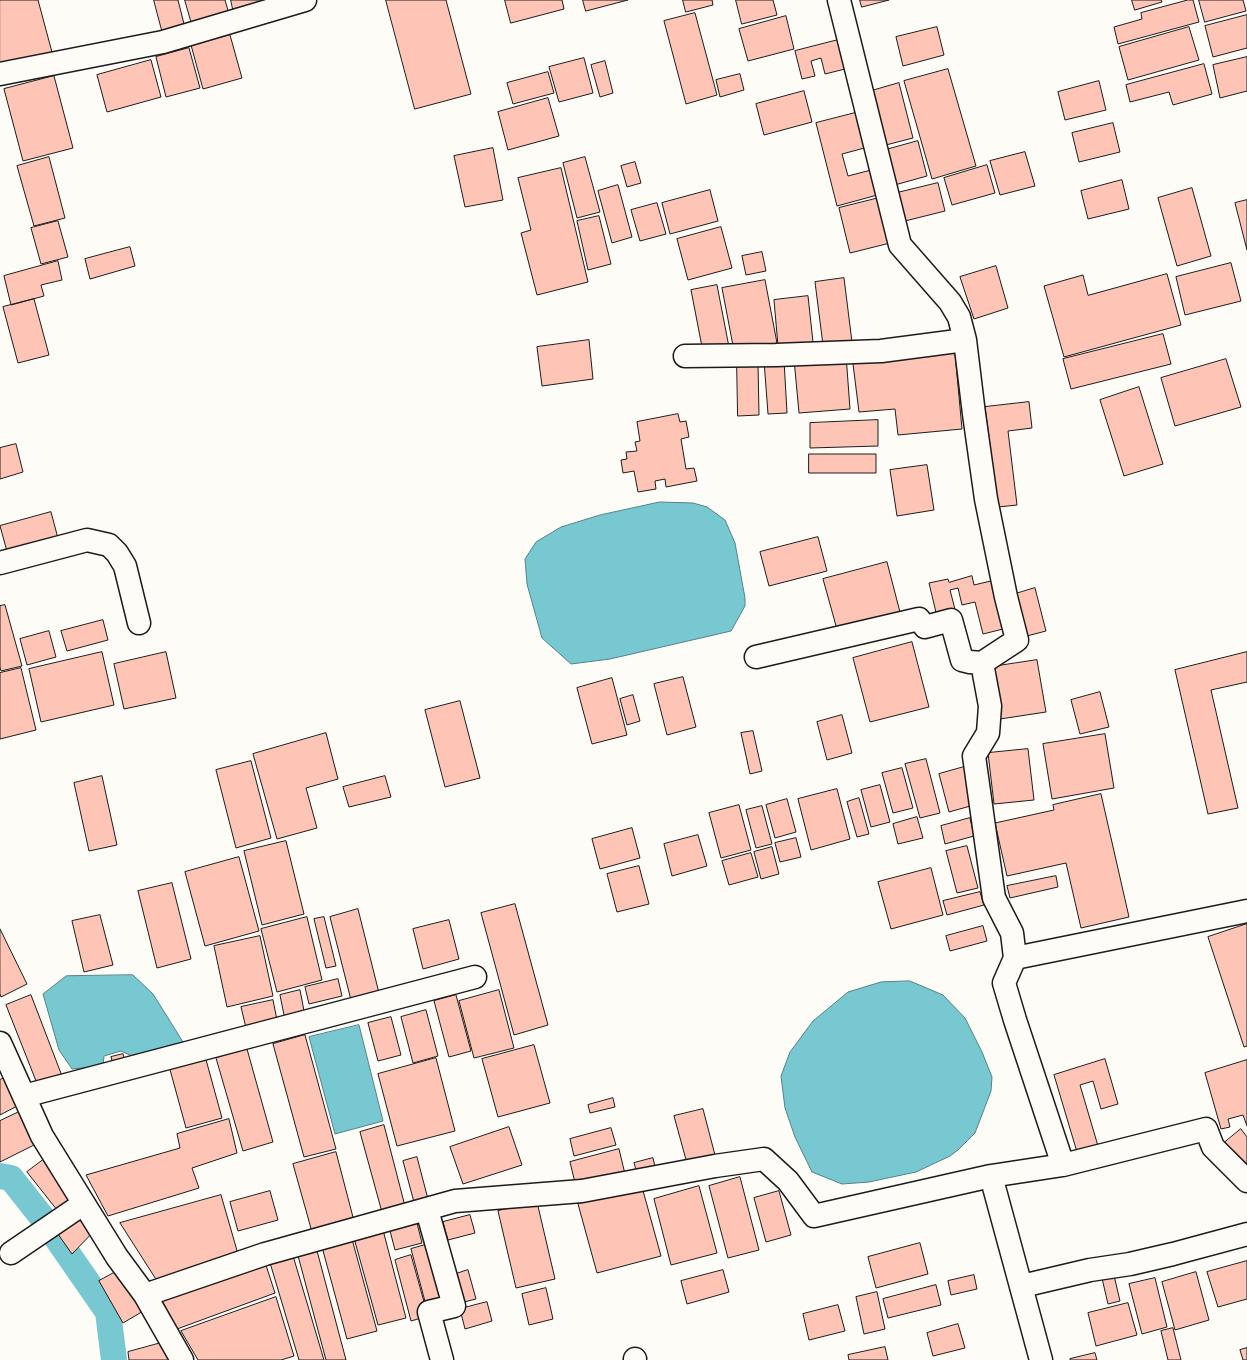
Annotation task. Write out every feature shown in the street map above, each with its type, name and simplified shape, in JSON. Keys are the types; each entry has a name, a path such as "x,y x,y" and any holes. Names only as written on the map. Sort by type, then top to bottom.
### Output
{"street":[{"path":"0,74 162,42 306,0"},
{"path":"756,657 919,619 925,627 950,620 962,660 970,662 982,663 1017,640 1006,597 986,499 965,340 959,317 950,302 900,246 839,0"},
{"path":"685,356 776,355 882,351 965,340"},
{"path":"0,562 87,540 109,545 117,553 125,566 139,623"},
{"path":"982,663 990,706 988,733 974,756 994,898 1012,933 1015,958 1004,983 1063,1165"},
{"path":"1015,958 1247,911"},
{"path":"24,1096 475,977"},
{"path":"0,1043 74,1210 117,1257 145,1295 182,1360"},
{"path":"145,1295 265,1254 454,1201 582,1191 715,1166 764,1159 788,1181 814,1216 991,1176 1063,1165 1206,1129 1213,1147 1247,1181"},
{"path":"991,1176 1041,1360"},
{"path":"11,1253 74,1210"},
{"path":"426,1210 454,1306 429,1312 442,1360"},
{"path":"1022,1286 1090,1270 1130,1264 1247,1234"}],"water":[{"path":"660,502 693,503 707,507 725,520 735,543 745,598 745,606 731,631 610,659 571,664 542,638 527,584 525,559 536,542 561,527 600,515"},
{"path":"133,975 153,994 183,1042 132,1056 121,1051 104,1056 103,1066 72,1069 59,1050 43,994 66,976"},
{"path":"910,981 943,995 965,1018 982,1052 992,1077 991,1091 975,1133 950,1156 916,1172 869,1182 842,1184 812,1172 795,1137 785,1108 781,1076 790,1052 813,1021 848,992 881,982"},
{"path":"359,1025 383,1121 335,1134 309,1037"}],"building":[{"path":"0,0 38,0 53,56 0,70"},
{"path":"154,0 178,0 185,28 163,34"},
{"path":"185,0 225,0 229,14 192,24"},
{"path":"231,0 267,0 233,9"},
{"path":"386,0 446,0 471,94 415,109"},
{"path":"505,0 562,0 564,9 511,23"},
{"path":"583,0 628,0 586,11"},
{"path":"683,0 712,0 713,5 686,12"},
{"path":"736,0 773,0 777,15 742,24"},
{"path":"860,0 889,0 862,7"},
{"path":"1132,0 1161,0 1162,2 1135,10"},
{"path":"1188,0 1193,0 1199,22 1118,44 1114,27 1142,19 1141,13"},
{"path":"1199,0 1243,0 1246,11 1205,22"},
{"path":"695,13 717,95 686,104 664,21"},
{"path":"1247,15 1247,48 1213,57 1205,26"},
{"path":"786,16 794,49 748,61 739,29"},
{"path":"937,27 944,55 903,66 896,37"},
{"path":"1189,27 1199,60 1128,80 1119,47"},
{"path":"230,35 242,78 203,89 191,45"},
{"path":"846,38 853,67 825,74 821,58 811,61 815,76 802,79 795,51"},
{"path":"189,48 200,88 166,97 156,57"},
{"path":"1247,57 1247,91 1220,98 1213,65"},
{"path":"584,58 593,93 559,102 549,67"},
{"path":"151,60 161,97 107,112 97,75"},
{"path":"605,61 613,93 600,97 591,65"},
{"path":"1204,64 1212,94 1173,105 1169,92 1130,102 1126,85"},
{"path":"948,69 976,166 932,179 904,81"},
{"path":"548,72 554,93 513,104 507,83"},
{"path":"740,74 744,90 720,97 716,80"},
{"path":"54,76 73,148 23,161 4,89"},
{"path":"1099,81 1106,110 1065,120 1058,92"},
{"path":"899,83 913,138 882,146 868,92"},
{"path":"804,91 812,122 764,135 756,104"},
{"path":"548,98 559,136 508,150 498,112"},
{"path":"863,111 872,146 842,154 848,176 875,169 881,194 837,206 816,123"},
{"path":"1113,123 1120,152 1079,162 1072,133"},
{"path":"918,141 927,176 891,186 882,151"},
{"path":"493,148 503,200 465,207 454,156"},
{"path":"1025,152 1035,186 1000,195 990,161"},
{"path":"49,157 65,218 34,226 17,166"},
{"path":"585,157 600,212 577,218 563,163"},
{"path":"635,162 641,183 627,187 621,166"},
{"path":"987,165 995,193 952,205 944,178"},
{"path":"561,168 588,282 537,295 521,233 531,230 518,178"},
{"path":"1122,180 1129,209 1088,219 1081,191"},
{"path":"938,183 945,211 905,221 897,193"},
{"path":"618,185 632,237 612,243 598,191"},
{"path":"1192,188 1211,256 1177,266 1158,198"},
{"path":"710,190 718,221 670,234 662,203"},
{"path":"879,198 890,243 850,253 839,208"},
{"path":"1247,200 1247,250 1235,203"},
{"path":"657,203 666,234 640,241 631,210"},
{"path":"599,216 611,264 588,270 577,221"},
{"path":"58,221 68,257 41,264 31,228"},
{"path":"721,227 732,268 688,280 677,239"},
{"path":"130,247 135,266 90,279 85,259"},
{"path":"762,252 766,271 746,275 742,256"},
{"path":"58,261 62,280 41,285 44,296 11,305 4,276"},
{"path":"1231,263 1241,301 1185,315 1176,277"},
{"path":"996,266 1008,308 974,319 960,277"},
{"path":"1167,274 1181,325 1064,357 1044,286 1083,275 1088,295"},
{"path":"844,278 852,342 823,345 815,282"},
{"path":"765,280 777,343 734,351 722,288"},
{"path":"717,285 729,347 703,352 691,290"},
{"path":"808,296 813,342 778,346 774,300"},
{"path":"34,299 49,355 18,363 3,307"},
{"path":"1163,334 1171,364 1071,389 1063,359"},
{"path":"589,340 593,379 542,386 537,347"},
{"path":"955,353 962,429 898,435 895,409 859,412 853,364"},
{"path":"846,355 850,409 799,413 794,359"},
{"path":"1226,359 1241,407 1175,426 1161,378"},
{"path":"784,360 787,413 768,414 764,361"},
{"path":"737,363 758,363 759,415 738,416"},
{"path":"1139,387 1163,464 1124,476 1100,400"},
{"path":"1029,402 1032,428 1008,431 1017,505 998,507 985,407"},
{"path":"678,414 680,422 686,421 689,437 681,439 686,469 694,468 697,481 666,487 665,479 655,481 656,489 638,492 634,471 623,473 621,460 627,459 626,452 637,451 635,442 640,441 637,422"},
{"path":"878,420 878,446 810,448 810,423"},
{"path":"16,444 23,472 0,479 0,448"},
{"path":"809,454 876,454 876,473 809,473"},
{"path":"927,465 934,510 897,516 890,470"},
{"path":"51,512 59,542 8,555 0,526"},
{"path":"818,537 827,571 769,586 760,552"},
{"path":"887,562 901,616 838,633 823,579"},
{"path":"972,576 974,585 995,580 1007,628 983,634 975,602 962,605 958,588 950,590 957,617 938,621 929,583 948,579 949,582"},
{"path":"1035,588 1046,631 1023,637 1012,595"},
{"path":"5,605 22,666 1,671 0,606"},
{"path":"103,620 108,640 67,651 61,631"},
{"path":"49,631 56,657 27,665 20,639"},
{"path":"912,642 929,707 870,722 853,658"},
{"path":"102,652 114,705 41,722 29,669"},
{"path":"166,652 176,698 124,709 114,664"},
{"path":"1247,652 1247,682 1211,690 1238,808 1208,814 1175,670"},
{"path":"1037,660 1046,712 1000,719 991,667"},
{"path":"21,668 36,730 0,739 0,673"},
{"path":"683,677 696,727 667,735 654,684"},
{"path":"612,678 627,735 592,744 577,688"},
{"path":"1100,692 1109,727 1080,734 1071,700"},
{"path":"633,695 640,721 627,725 620,699"},
{"path":"460,701 480,778 445,787 425,710"},
{"path":"842,715 852,753 827,760 817,722"},
{"path":"753,731 762,771 750,774 741,733"},
{"path":"326,733 338,779 306,788 317,828 277,839 253,754"},
{"path":"1105,734 1114,788 1052,799 1043,744"},
{"path":"1028,749 1034,800 994,804 988,753"},
{"path":"926,759 940,813 920,818 905,764"},
{"path":"251,761 271,838 236,848 216,770"},
{"path":"964,767 974,805 949,812 939,774"},
{"path":"902,768 913,808 893,813 882,773"},
{"path":"102,776 117,845 89,851 74,783"},
{"path":"385,776 391,797 349,807 343,787"},
{"path":"880,785 890,822 871,827 861,790"},
{"path":"837,789 850,839 811,850 798,799"},
{"path":"1101,794 1129,917 1081,928 1066,863 1007,876 995,823 1054,810 1053,805"},
{"path":"859,798 869,834 857,837 847,802"},
{"path":"787,799 796,832 775,838 766,805"},
{"path":"739,805 751,850 721,858 709,813"},
{"path":"762,806 772,844 756,848 746,810"},
{"path":"917,817 923,838 898,844 893,824"},
{"path":"970,818 974,836 945,844 941,826"},
{"path":"632,828 640,858 600,869 592,839"},
{"path":"698,835 707,866 672,876 664,844"},
{"path":"796,838 801,857 780,862 775,843"},
{"path":"286,841 304,914 262,925 244,851"},
{"path":"967,846 978,888 957,893 946,851"},
{"path":"772,847 779,874 761,879 754,852"},
{"path":"751,853 758,877 729,885 722,861"},
{"path":"239,857 259,931 205,946 185,872"},
{"path":"639,866 649,904 617,912 607,874"},
{"path":"931,868 943,915 891,929 878,882"},
{"path":"1056,876 1058,887 1010,898 1007,886"},
{"path":"172,883 191,959 157,968 138,891"},
{"path":"980,892 984,905 947,915 943,901"},
{"path":"515,904 548,1025 514,1035 481,913"},
{"path":"358,909 379,993 351,1000 330,917"},
{"path":"100,915 113,965 84,972 72,921"},
{"path":"307,917 322,980 277,992 261,929"},
{"path":"324,917 336,966 326,968 314,919"},
{"path":"449,920 459,959 423,969 413,929"},
{"path":"1247,924 1247,1046 1244,1047 1208,937"},
{"path":"983,926 987,941 950,951 946,936"},
{"path":"0,929 27,984 1,997 0,994"},
{"path":"260,936 273,996 227,1007 214,946"},
{"path":"338,979 342,996 309,1004 305,987"},
{"path":"300,990 305,1016 285,1020 280,995"},
{"path":"499,990 514,1048 474,1058 459,1001"},
{"path":"31,995 62,1076 38,1086 6,1005"},
{"path":"456,995 471,1051 449,1057 434,1001"},
{"path":"273,1000 278,1025 247,1032 241,1007"},
{"path":"426,1010 438,1056 413,1063 401,1017"},
{"path":"391,1017 401,1055 378,1061 368,1023"},
{"path":"305,1035 336,1149 304,1157 273,1044"},
{"path":"534,1045 550,1103 498,1117 482,1059"},
{"path":"247,1049 273,1142 243,1151 216,1058"},
{"path":"123,1054 125,1062 113,1064 111,1057"},
{"path":"205,1056 222,1118 186,1128 169,1066"},
{"path":"436,1058 455,1131 397,1146 378,1074"},
{"path":"1105,1059 1118,1104 1101,1109 1093,1081 1080,1085 1098,1146 1077,1152 1054,1075"},
{"path":"1247,1060 1247,1126 1243,1115 1228,1119 1230,1127 1221,1129 1205,1073"},
{"path":"7,1076 21,1104 0,1115 0,1080"},
{"path":"613,1098 615,1107 590,1113 588,1105"},
{"path":"703,1109 716,1159 688,1167 674,1116"},
{"path":"19,1112 36,1144 0,1162 0,1121"},
{"path":"229,1119 237,1153 192,1168 199,1188 108,1216 86,1175 180,1148 177,1134"},
{"path":"384,1125 406,1210 383,1216 360,1132"},
{"path":"509,1127 522,1165 463,1184 450,1147"},
{"path":"611,1128 616,1145 574,1156 570,1139"},
{"path":"1241,1129 1247,1137 1247,1163 1243,1166 1224,1143"},
{"path":"619,1149 625,1174 576,1187 570,1162"},
{"path":"336,1152 354,1221 312,1232 293,1164"},
{"path":"417,1157 429,1203 415,1206 403,1161"},
{"path":"653,1158 656,1171 638,1176 634,1163"},
{"path":"43,1160 76,1203 61,1215 27,1172"},
{"path":"740,1177 759,1250 728,1258 709,1186"},
{"path":"699,1186 717,1253 671,1265 654,1199"},
{"path":"642,1187 661,1256 597,1273 578,1204"},
{"path":"270,1191 278,1220 238,1231 230,1202"},
{"path":"779,1191 791,1235 766,1242 754,1198"},
{"path":"221,1195 240,1261 159,1284 120,1223"},
{"path":"537,1202 555,1279 516,1288 498,1211"},
{"path":"81,1208 96,1229 72,1254 53,1227"},
{"path":"470,1215 475,1233 448,1240 443,1222"},
{"path":"416,1219 422,1243 395,1250 389,1227"},
{"path":"383,1230 406,1318 378,1325 354,1238"},
{"path":"352,1239 377,1331 347,1339 322,1247"},
{"path":"432,1243 448,1303 427,1309 411,1249"},
{"path":"920,1243 928,1274 876,1288 868,1257"},
{"path":"316,1247 346,1360 326,1360 297,1252"},
{"path":"291,1249 324,1360 299,1360 268,1256"},
{"path":"411,1255 428,1316 411,1321 395,1260"},
{"path":"264,1259 275,1293 177,1329 159,1295"},
{"path":"1247,1261 1247,1299 1218,1307 1207,1272"},
{"path":"121,1269 145,1310 123,1323 99,1281"},
{"path":"468,1270 476,1299 460,1303 453,1275"},
{"path":"723,1270 729,1292 687,1304 681,1281"},
{"path":"1113,1271 1120,1301 1108,1304 1101,1274"},
{"path":"1196,1272 1209,1320 1175,1330 1162,1282"},
{"path":"974,1275 977,1289 951,1295 948,1281"},
{"path":"1155,1278 1167,1327 1142,1334 1129,1284"},
{"path":"936,1285 941,1305 888,1318 883,1299"},
{"path":"546,1288 553,1319 529,1325 522,1294"},
{"path":"877,1292 885,1329 864,1334 856,1297"},
{"path":"276,1297 294,1356 281,1360 198,1360 181,1331"},
{"path":"487,1302 492,1321 465,1329 460,1309"},
{"path":"1128,1303 1137,1335 1096,1346 1088,1313"},
{"path":"838,1305 845,1331 809,1340 803,1314"},
{"path":"958,1324 965,1348 933,1356 927,1333"},
{"path":"1173,1328 1181,1360 1168,1360 1161,1331"},
{"path":"161,1343 172,1360 129,1360 128,1352"},
{"path":"885,1347 888,1360 849,1360 848,1355"},
{"path":"1247,1348 1247,1360 1243,1360 1240,1350"},
{"path":"1095,1353 1097,1360 1070,1360 1070,1359"}],"waterway":[{"path":"0,1176 11,1178 45,1221 108,1312 114,1360"}]}
